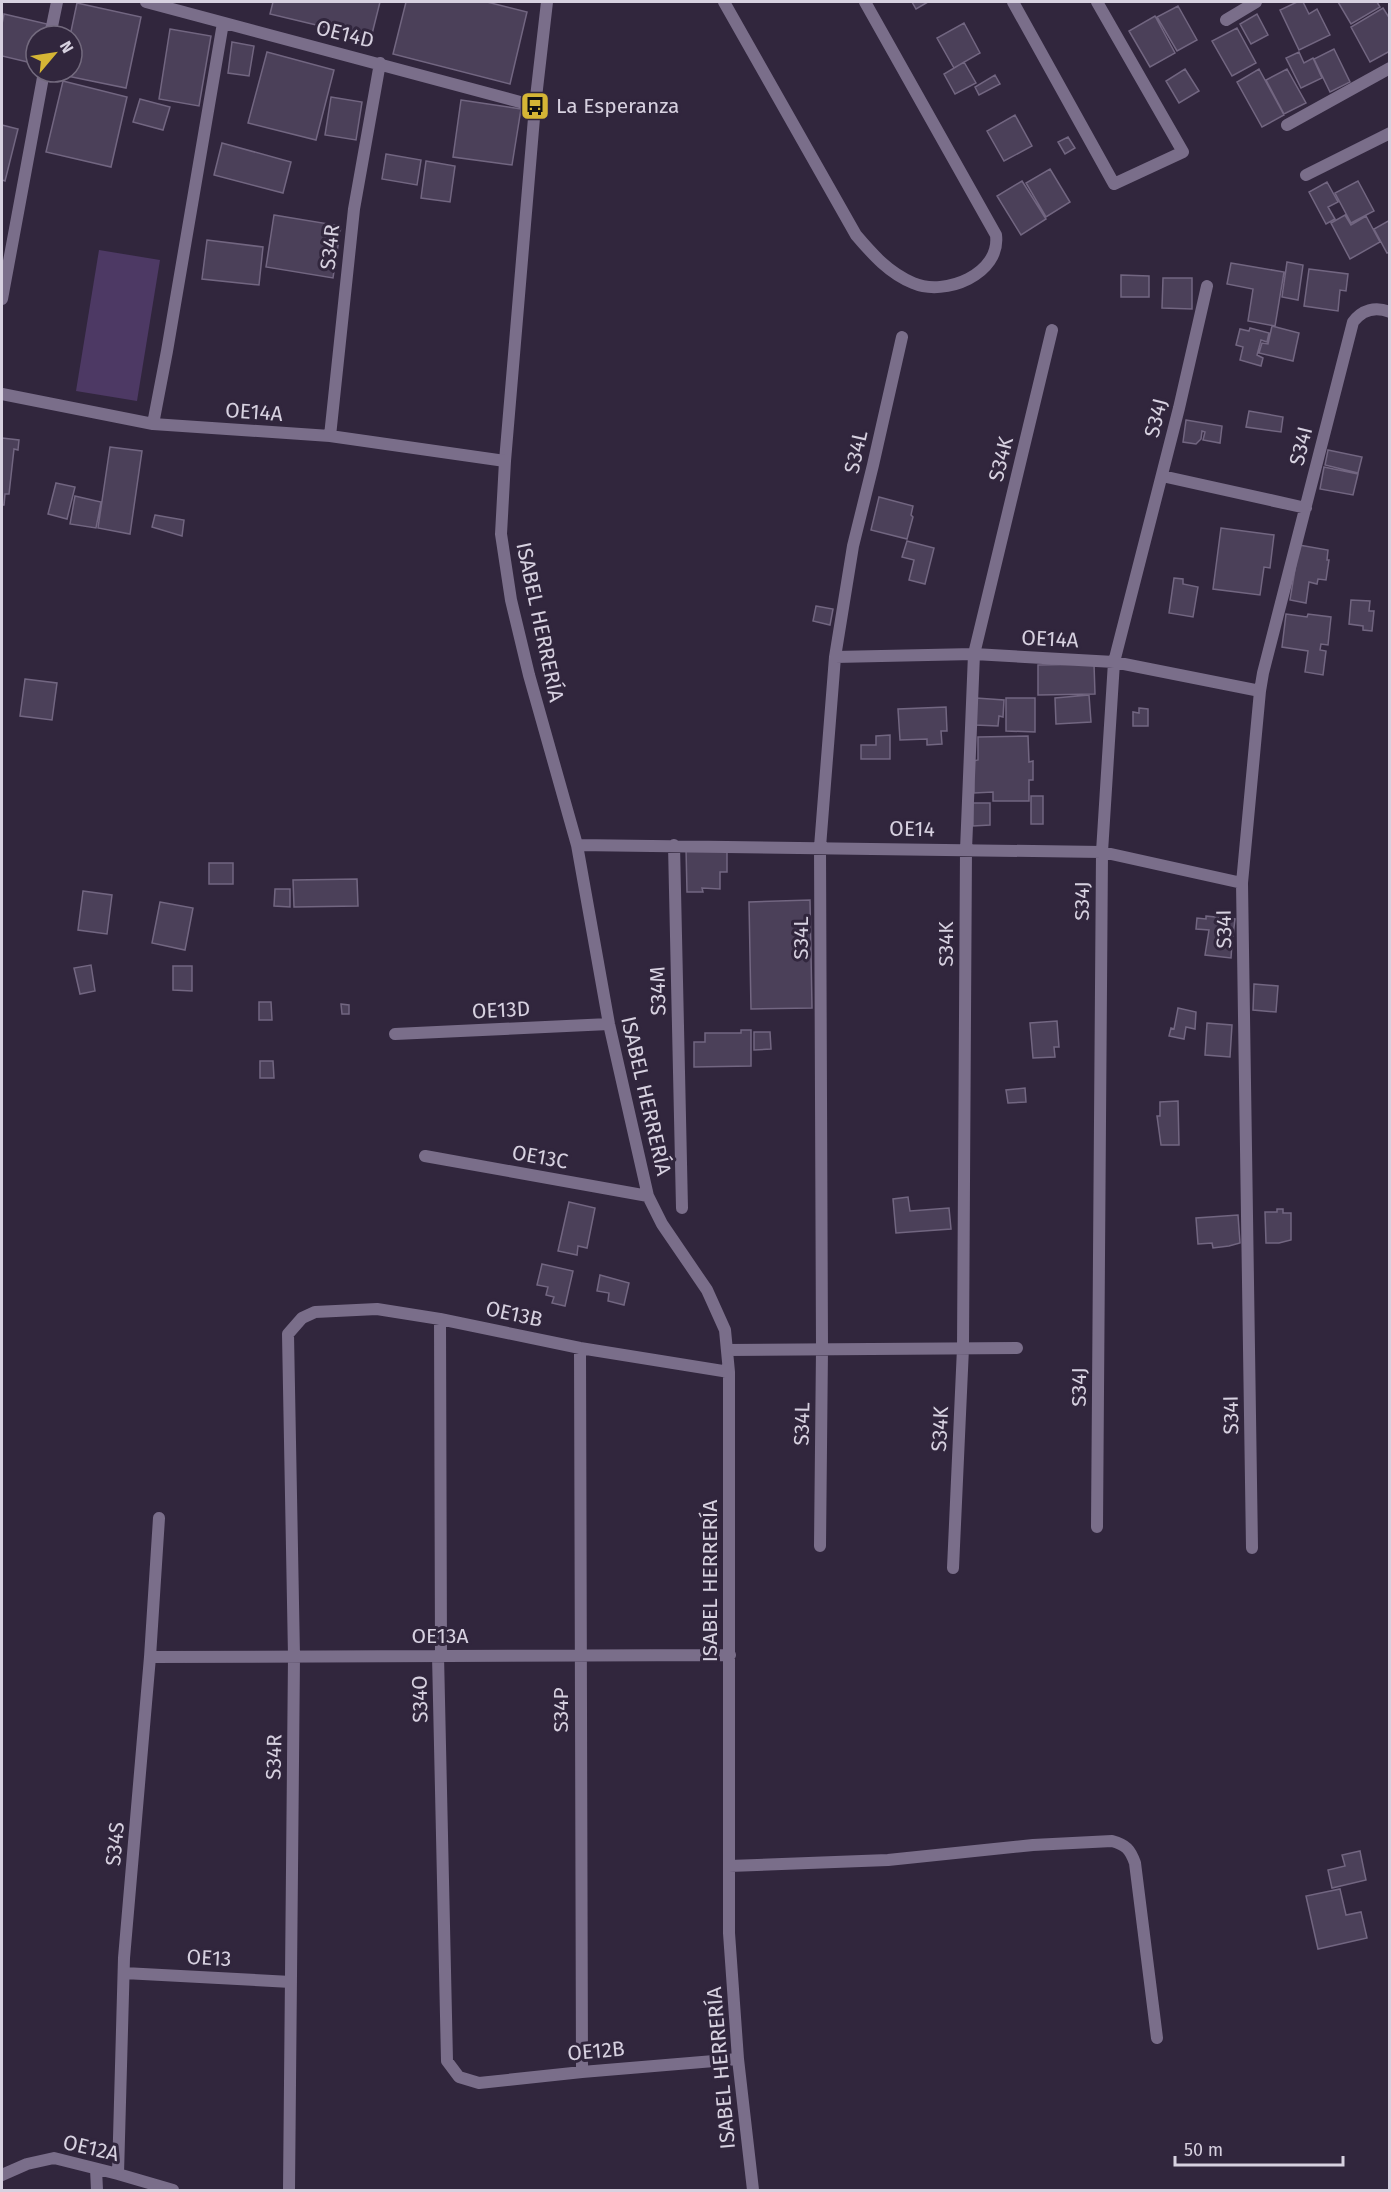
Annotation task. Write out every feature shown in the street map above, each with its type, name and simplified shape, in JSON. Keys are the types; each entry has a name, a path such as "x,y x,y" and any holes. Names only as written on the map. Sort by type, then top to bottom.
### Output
{"street":[{"path":"52,24 57,2"},
{"name":"OE14D","path":"146,2 535,106"},
{"name":"ISABEL HERRERÍA","path":"548,2 535,106 501,534 512,600 529,675 577,845 609,1024 648,1196 662,1224 707,1290 725,1330 729,1372 729,1933 738,2059 753,2190"},
{"path":"724,2 856,235 873,255 897,275 915,284 933,287 950,285 980,272 995,252 996,235 865,2"},
{"path":"1013,2 1114,184 1183,152 1096,2"},
{"path":"1226,20 1256,2"},
{"path":"153,424 223,23"},
{"name":"S34R","path":"330,436 354,209 380,63"},
{"path":"1287,125 1389,68"},
{"path":"2,299 42,84"},
{"path":"1306,176 1389,134"},
{"name":"S34J","path":"1097,1527 1102,852 1114,662 1162,476 1207,286"},
{"name":"S34I","path":"1252,1548 1242,883 1260,691 1353,322 1358,315 1367,310 1376,309 1389,312"},
{"name":"S34K","path":"953,1568 963,1348 966,850 974,654 1052,330"},
{"name":"S34L","path":"820,1546 822,1349 820,847 836,657 853,546 902,337"},
{"name":"OE14A","path":"2,394 153,424 330,436 505,461"},
{"path":"1162,476 1306,508"},
{"name":"OE14A","path":"836,657 974,654 1114,662 1260,691"},
{"name":"OE14","path":"577,845 1102,852 1242,883"},
{"name":"S34M","path":"674,845 682,1208"},
{"name":"OE13D","path":"395,1034 609,1024"},
{"name":"OE13C","path":"425,1156 648,1196"},
{"name":"OE13B","path":"294,1326 302,1318 315,1312 377,1309 440,1319 579,1348 729,1372"},
{"name":"S34O","path":"440,1319 441,1655 438,1655 447,2061 459,2077"},
{"name":"S34R","path":"289,2190 294,1656 287,1344 288,1334 294,1326"},
{"name":"S34P","path":"579,1348 582,2072"},
{"path":"727,1350 1017,1348"},
{"name":"S34S","path":"118,2174 124,1973 159,1518"},
{"name":"OE13A","path":"150,1657 730,1655"},
{"path":"729,1866 888,1860 1033,1845 1112,1841 1123,1844 1130,1850 1135,1863 1157,2037"},
{"name":"OE13","path":"124,1973 291,1982"},
{"name":"OE12B","path":"459,2077 480,2083 738,2059"},
{"name":"OE12A","path":"2,2175 27,2163 54,2158 173,2190"},
{"path":"96,2169 97,2190"}],"shaded area":[{"path":"99,250 160,260 137,401 76,391"}],"building":[{"path":"273,2 380,2 371,38 270,14"},
{"path":"406,2 487,2 527,12 510,84 393,54"},
{"path":"912,2 928,2 916,9"},
{"path":"1297,2 1303,2 1309,14 1317,9 1330,35 1299,50 1280,10"},
{"path":"1338,2 1377,2 1380,7 1351,24"},
{"path":"77,3 141,17 126,88 84,79 84,24 73,24"},
{"path":"1178,6 1197,40 1177,51 1157,17"},
{"path":"1383,8 1390,19 1390,51 1370,62 1351,27"},
{"path":"4,14 47,24 24,24 24,61 2,56"},
{"path":"1257,14 1268,35 1251,44 1240,24"},
{"path":"1155,16 1175,53 1150,67 1129,31"},
{"path":"964,23 980,53 954,68 937,38"},
{"path":"1237,28 1256,63 1232,76 1212,41"},
{"path":"170,29 211,36 199,106 159,99"},
{"path":"232,42 254,46 249,76 228,73"},
{"path":"1334,49 1350,82 1330,92 1314,59"},
{"path":"267,52 334,70 316,140 248,123"},
{"path":"1299,52 1304,63 1313,58 1322,78 1301,88 1286,58"},
{"path":"964,62 976,83 955,94 944,74"},
{"path":"1185,69 1199,91 1179,103 1166,81"},
{"path":"1259,69 1284,115 1262,127 1237,82"},
{"path":"1287,69 1306,103 1284,114 1266,80"},
{"path":"995,75 1000,84 979,95 975,87"},
{"path":"62,84 75,84 127,97 111,167 46,152"},
{"path":"331,97 362,102 356,140 325,135"},
{"path":"140,99 170,107 163,130 133,122"},
{"path":"461,100 521,109 512,165 453,157"},
{"path":"1015,115 1032,146 1004,161 987,131"},
{"path":"2,125 18,129 5,181 2,180"},
{"path":"1068,137 1075,148 1065,154 1058,142"},
{"path":"222,143 291,162 283,193 214,175"},
{"path":"386,154 421,160 417,185 382,179"},
{"path":"426,161 455,166 450,202 421,198"},
{"path":"1050,169 1070,202 1046,217 1026,183"},
{"path":"1022,181 1046,219 1021,235 997,196"},
{"path":"1358,181 1374,211 1351,223 1335,193"},
{"path":"1327,182 1338,202 1328,207 1335,219 1326,224 1309,192"},
{"path":"274,215 341,226 333,278 266,267"},
{"path":"1345,215 1351,225 1366,216 1380,242 1350,259 1331,223"},
{"path":"1390,220 1390,252 1387,253 1374,229"},
{"path":"207,240 263,247 259,285 202,279"},
{"path":"1287,262 1303,265 1298,300 1282,297"},
{"path":"1231,263 1284,272 1275,326 1248,321 1253,289 1227,284"},
{"path":"1309,269 1348,274 1346,291 1340,290 1338,311 1304,306"},
{"path":"1121,275 1149,276 1149,297 1121,297"},
{"path":"1163,278 1192,278 1192,309 1162,308"},
{"path":"1272,326 1299,333 1293,361 1259,353 1262,343 1268,344"},
{"path":"1250,328 1269,333 1267,342 1261,340 1257,355 1263,358 1261,366 1240,360 1243,347 1236,345 1240,329 1249,331"},
{"path":"1249,411 1283,417 1281,432 1246,427"},
{"path":"1186,420 1222,426 1220,443 1203,440 1205,432 1202,431 1201,439 1196,444 1183,442"},
{"path":"2,438 19,440 18,450 14,449 9,494 5,494 4,505 2,505"},
{"path":"110,447 142,451 130,534 98,528"},
{"path":"1328,450 1362,457 1358,473 1325,465"},
{"path":"1324,467 1358,474 1353,495 1320,489"},
{"path":"56,483 75,487 67,519 48,514"},
{"path":"75,496 101,502 96,528 70,524"},
{"path":"879,497 913,506 911,515 913,517 907,539 871,530"},
{"path":"155,515 184,520 182,536 152,527"},
{"path":"1221,528 1274,535 1270,568 1264,567 1260,595 1213,589"},
{"path":"907,541 934,548 925,584 909,580 914,560 902,557"},
{"path":"1299,545 1328,550 1326,580 1318,579 1317,584 1309,582 1306,603 1290,600"},
{"path":"1174,578 1183,579 1183,584 1198,587 1193,617 1169,613"},
{"path":"1351,600 1370,601 1369,611 1374,611 1372,631 1363,630 1363,626 1349,624"},
{"path":"816,606 833,609 830,625 813,621"},
{"path":"1286,614 1331,617 1328,645 1321,644 1320,650 1326,651 1323,675 1305,672 1308,651 1282,647"},
{"path":"1094,664 1095,694 1038,695 1038,665"},
{"path":"25,679 57,683 52,720 20,716"},
{"path":"1089,695 1091,722 1056,724 1055,698"},
{"path":"976,698 1004,700 1003,717 999,716 998,726 975,725"},
{"path":"1006,698 1035,698 1035,732 1006,731"},
{"path":"946,707 947,731 941,731 942,744 927,745 927,739 900,740 898,709"},
{"path":"1139,708 1148,709 1148,726 1133,726 1133,712 1139,713"},
{"path":"890,735 890,759 861,759 861,745 876,745 876,736"},
{"path":"1028,736 1029,762 1033,761 1033,780 1029,780 1029,801 993,801 993,792 974,793 973,761 978,760 978,737"},
{"path":"1031,796 1043,796 1043,824 1031,824"},
{"path":"973,803 990,803 990,825 973,826"},
{"path":"686,848 727,852 727,872 720,872 720,889 702,888 703,892 687,892"},
{"path":"209,863 233,863 233,884 209,884"},
{"path":"357,879 358,906 294,907 293,880"},
{"path":"275,889 290,889 290,907 274,906"},
{"path":"83,891 112,895 107,934 78,930"},
{"path":"810,900 812,1008 751,1009 749,902"},
{"path":"160,902 193,908 185,950 152,943"},
{"path":"1206,916 1235,919 1233,936 1230,936 1231,958 1205,955 1209,930 1196,929 1197,918 1206,919"},
{"path":"91,965 95,991 80,994 74,968"},
{"path":"173,966 192,966 192,991 173,990"},
{"path":"1254,984 1278,986 1276,1012 1253,1010"},
{"path":"259,1002 271,1002 272,1020 259,1020"},
{"path":"341,1004 349,1005 349,1014 342,1014"},
{"path":"1178,1008 1196,1012 1195,1029 1186,1027 1184,1039 1169,1036 1171,1028 1174,1029"},
{"path":"1057,1021 1059,1047 1054,1047 1055,1057 1033,1058 1030,1023"},
{"path":"1207,1023 1232,1025 1230,1057 1205,1055"},
{"path":"741,1030 751,1030 751,1066 694,1067 694,1042 705,1042 705,1033 741,1033"},
{"path":"754,1032 770,1032 771,1049 754,1050"},
{"path":"260,1061 273,1061 274,1078 260,1078"},
{"path":"1025,1088 1026,1102 1008,1103 1006,1090"},
{"path":"1178,1101 1179,1145 1161,1145 1157,1116 1160,1116 1160,1102"},
{"path":"908,1197 910,1211 949,1208 951,1229 896,1233 893,1199"},
{"path":"569,1202 595,1208 587,1248 578,1246 577,1255 558,1251"},
{"path":"1277,1209 1283,1209 1283,1213 1291,1213 1291,1240 1266,1243 1265,1212 1277,1212"},
{"path":"1238,1215 1240,1243 1213,1248 1212,1243 1198,1244 1196,1218"},
{"path":"542,1264 573,1271 565,1306 552,1303 554,1297 546,1295 548,1287 537,1285"},
{"path":"600,1275 629,1283 624,1305 608,1301 609,1293 597,1291"},
{"path":"1360,1851 1366,1880 1332,1888 1328,1870 1345,1866 1342,1855"},
{"path":"1340,1889 1346,1915 1361,1912 1367,1938 1318,1949 1306,1896"}],"place":[{"name":"La Esperanza","path":"535,106"}]}
